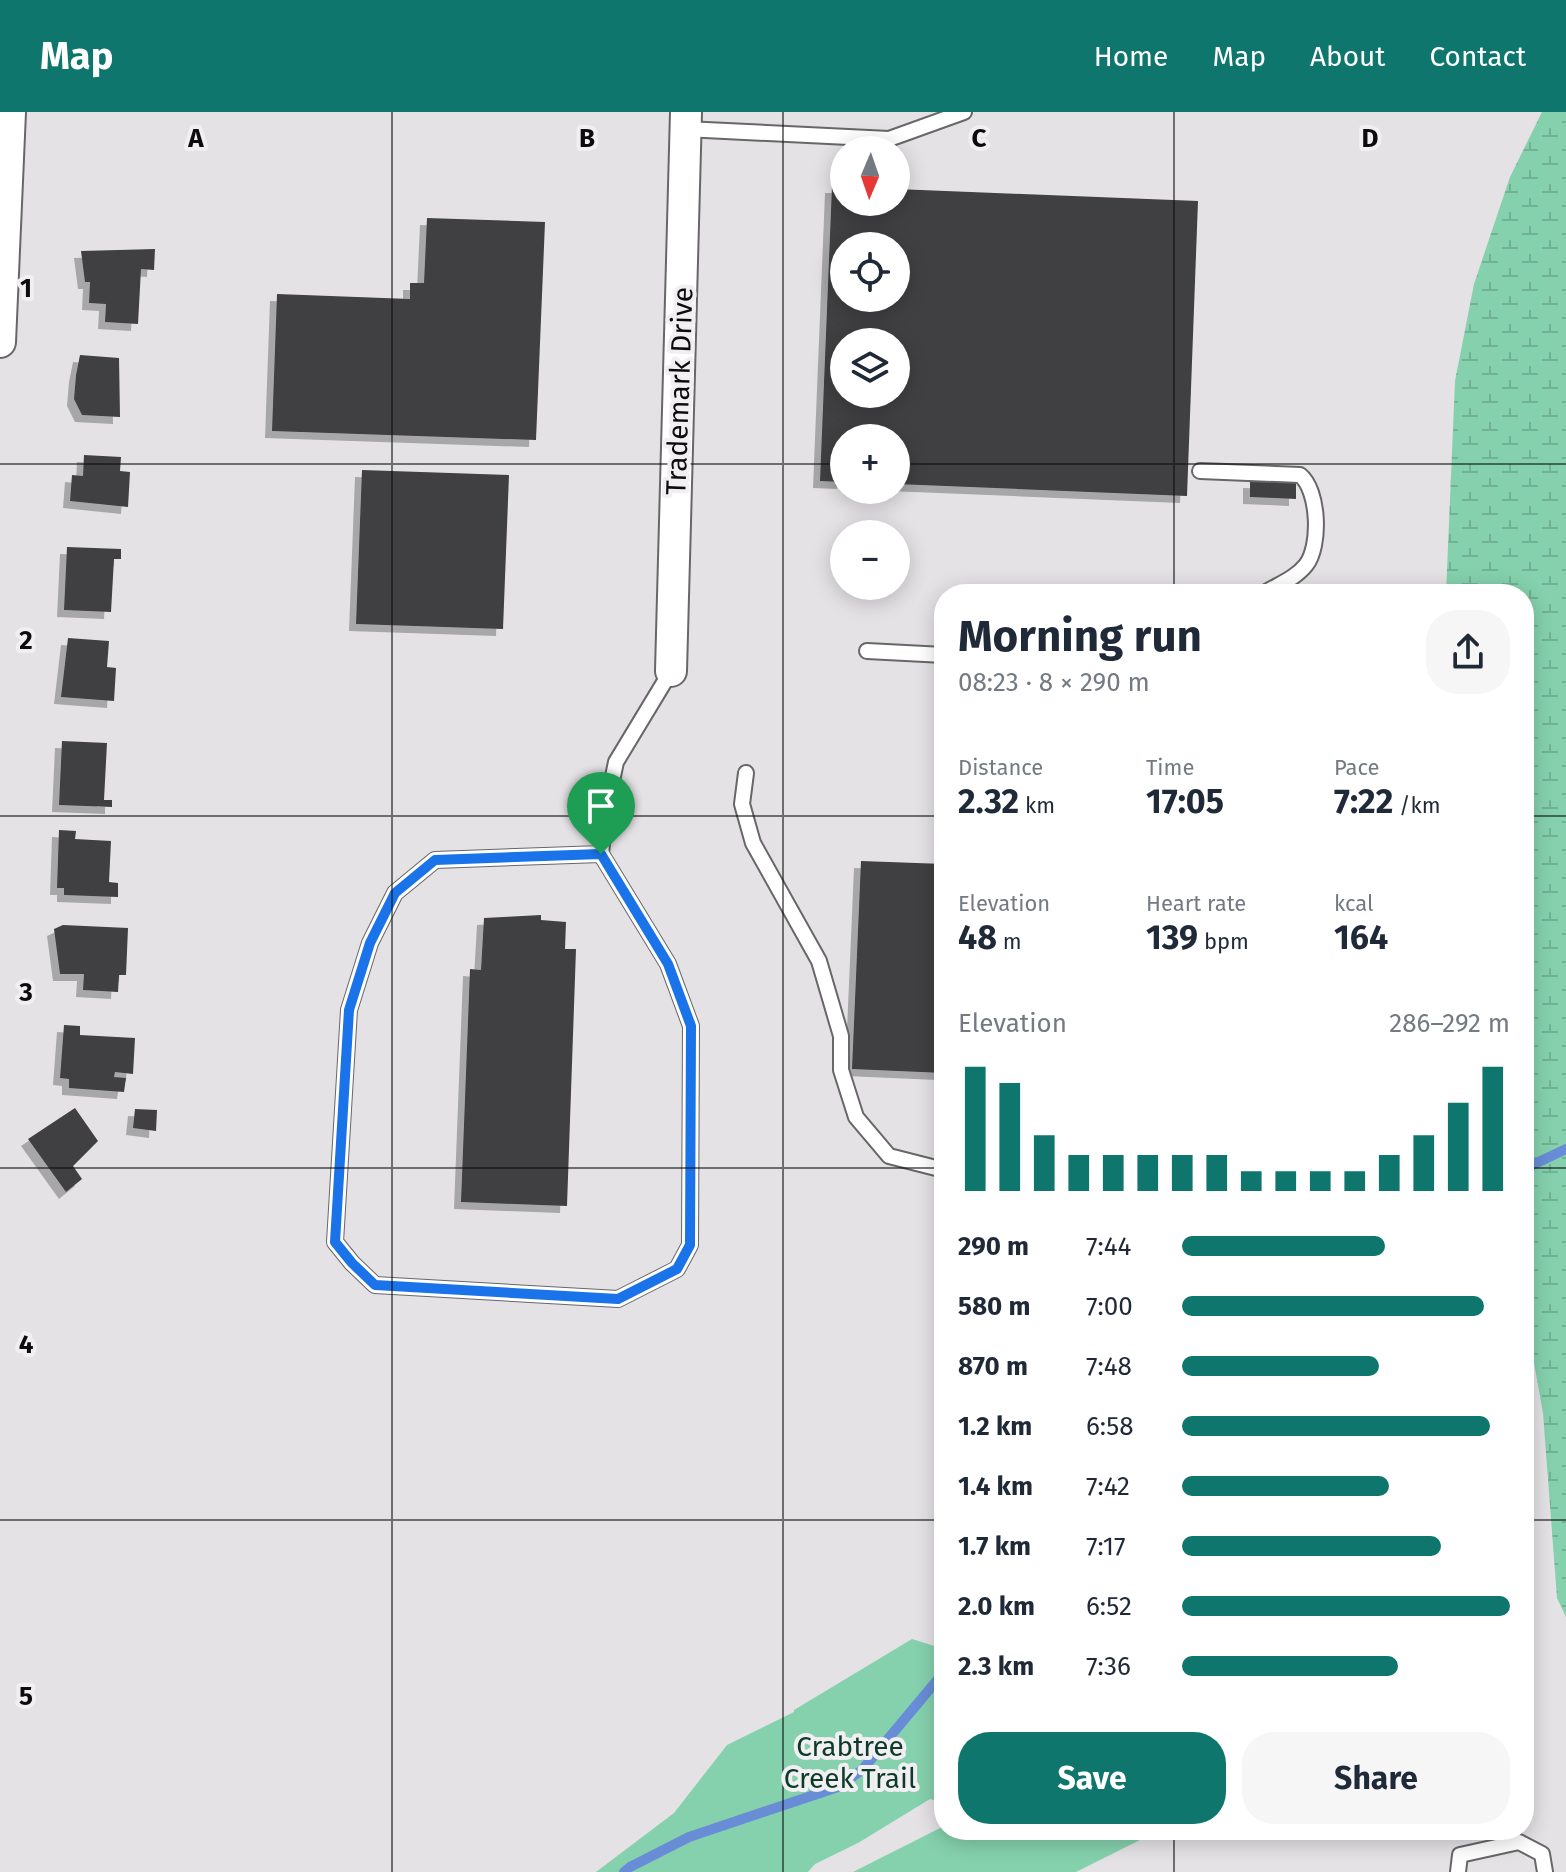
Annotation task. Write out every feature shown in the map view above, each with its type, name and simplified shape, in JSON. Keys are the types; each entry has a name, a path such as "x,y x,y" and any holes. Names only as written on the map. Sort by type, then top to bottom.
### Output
{"street":[{"path":"0,342 10,112"},
{"name":"Trademark Drive","path":"671,671 685,120"}],"lane":[{"path":"685,120 889,139 964,112"},
{"path":"1200,471 1300,475 1306,480 1317,532 1308,563 1281,584"},
{"path":"867,651 934,654"},
{"path":"601,854 435,860 395,893 370,943 349,1010 335,1242 375,1285 618,1299 677,1269 690,1245 691,1026 668,964 601,854 605,814 616,762 671,671"},
{"path":"746,773 742,804 753,843 819,961 841,1036 841,1070 856,1117 889,1156 934,1167"},
{"path":"1458,1872 1460,1855 1519,1842 1542,1854 1545,1872"}],"green space":[{"path":"1542,112 1566,112 1566,1617 1557,1598 1543,1413 1534,1363 1534,584 1446,584 1455,381 1474,284 1510,177"},
{"name":"Crabtree Creek Trail","path":"912,1639 934,1646 934,1800 930,1799 858,1843 815,1864 808,1872 596,1872 674,1813 727,1745 794,1710"},
{"name":"Crabtree Creek Trail","path":"934,1831 934,1840 1140,1840 1076,1872 853,1872"}],"building":[{"path":"910,190 1198,201 1187,496 910,485 910,424 830,424 830,481 820,481 830,235 830,312 910,312 910,232 830,232 831,216 910,216"},
{"path":"427,218 545,222 536,440 272,431 277,294 410,299 410,283 424,283"},
{"path":"155,249 154,270 141,269 138,324 105,322 106,304 89,303 90,282 85,282 81,251"},
{"path":"80,355 119,358 120,417 82,415 74,399"},
{"path":"84,455 121,457 120,471 130,472 128,507 70,501 72,475 83,476"},
{"path":"362,470 509,475 503,629 356,624"},
{"path":"1250,481 1296,482 1296,499 1250,497"},
{"path":"67,547 121,549 121,559 114,559 111,612 64,610"},
{"path":"68,638 109,641 107,667 116,668 114,701 61,697"},
{"path":"62,741 107,743 104,800 112,800 112,807 59,805"},
{"path":"59,830 76,831 75,839 111,841 109,882 118,883 118,897 64,895 64,888 57,888"},
{"path":"861,861 934,864 934,1073 852,1069"},
{"path":"541,915 541,920 566,922 565,949 576,949 567,1206 461,1202 470,969 481,970 484,918"},
{"path":"63,925 128,928 126,975 119,975 118,992 83,990 84,974 60,974 54,929"},
{"path":"64,1025 80,1026 80,1035 135,1038 133,1074 115,1072 114,1077 126,1078 124,1092 69,1088 69,1079 60,1078"},
{"path":"75,1108 98,1141 73,1166 82,1179 66,1192 28,1139"},
{"path":"135,1109 157,1110 156,1131 133,1128"}],"waterway":[{"path":"1534,1164 1566,1149"},
{"path":"624,1872 689,1837 838,1787 862,1770 934,1684"}],"route":[{"path":"601,854 668,964 691,1026 690,1245 677,1269 618,1299 375,1285 335,1242 349,1010 370,943 395,893 435,860 601,854"}]}
